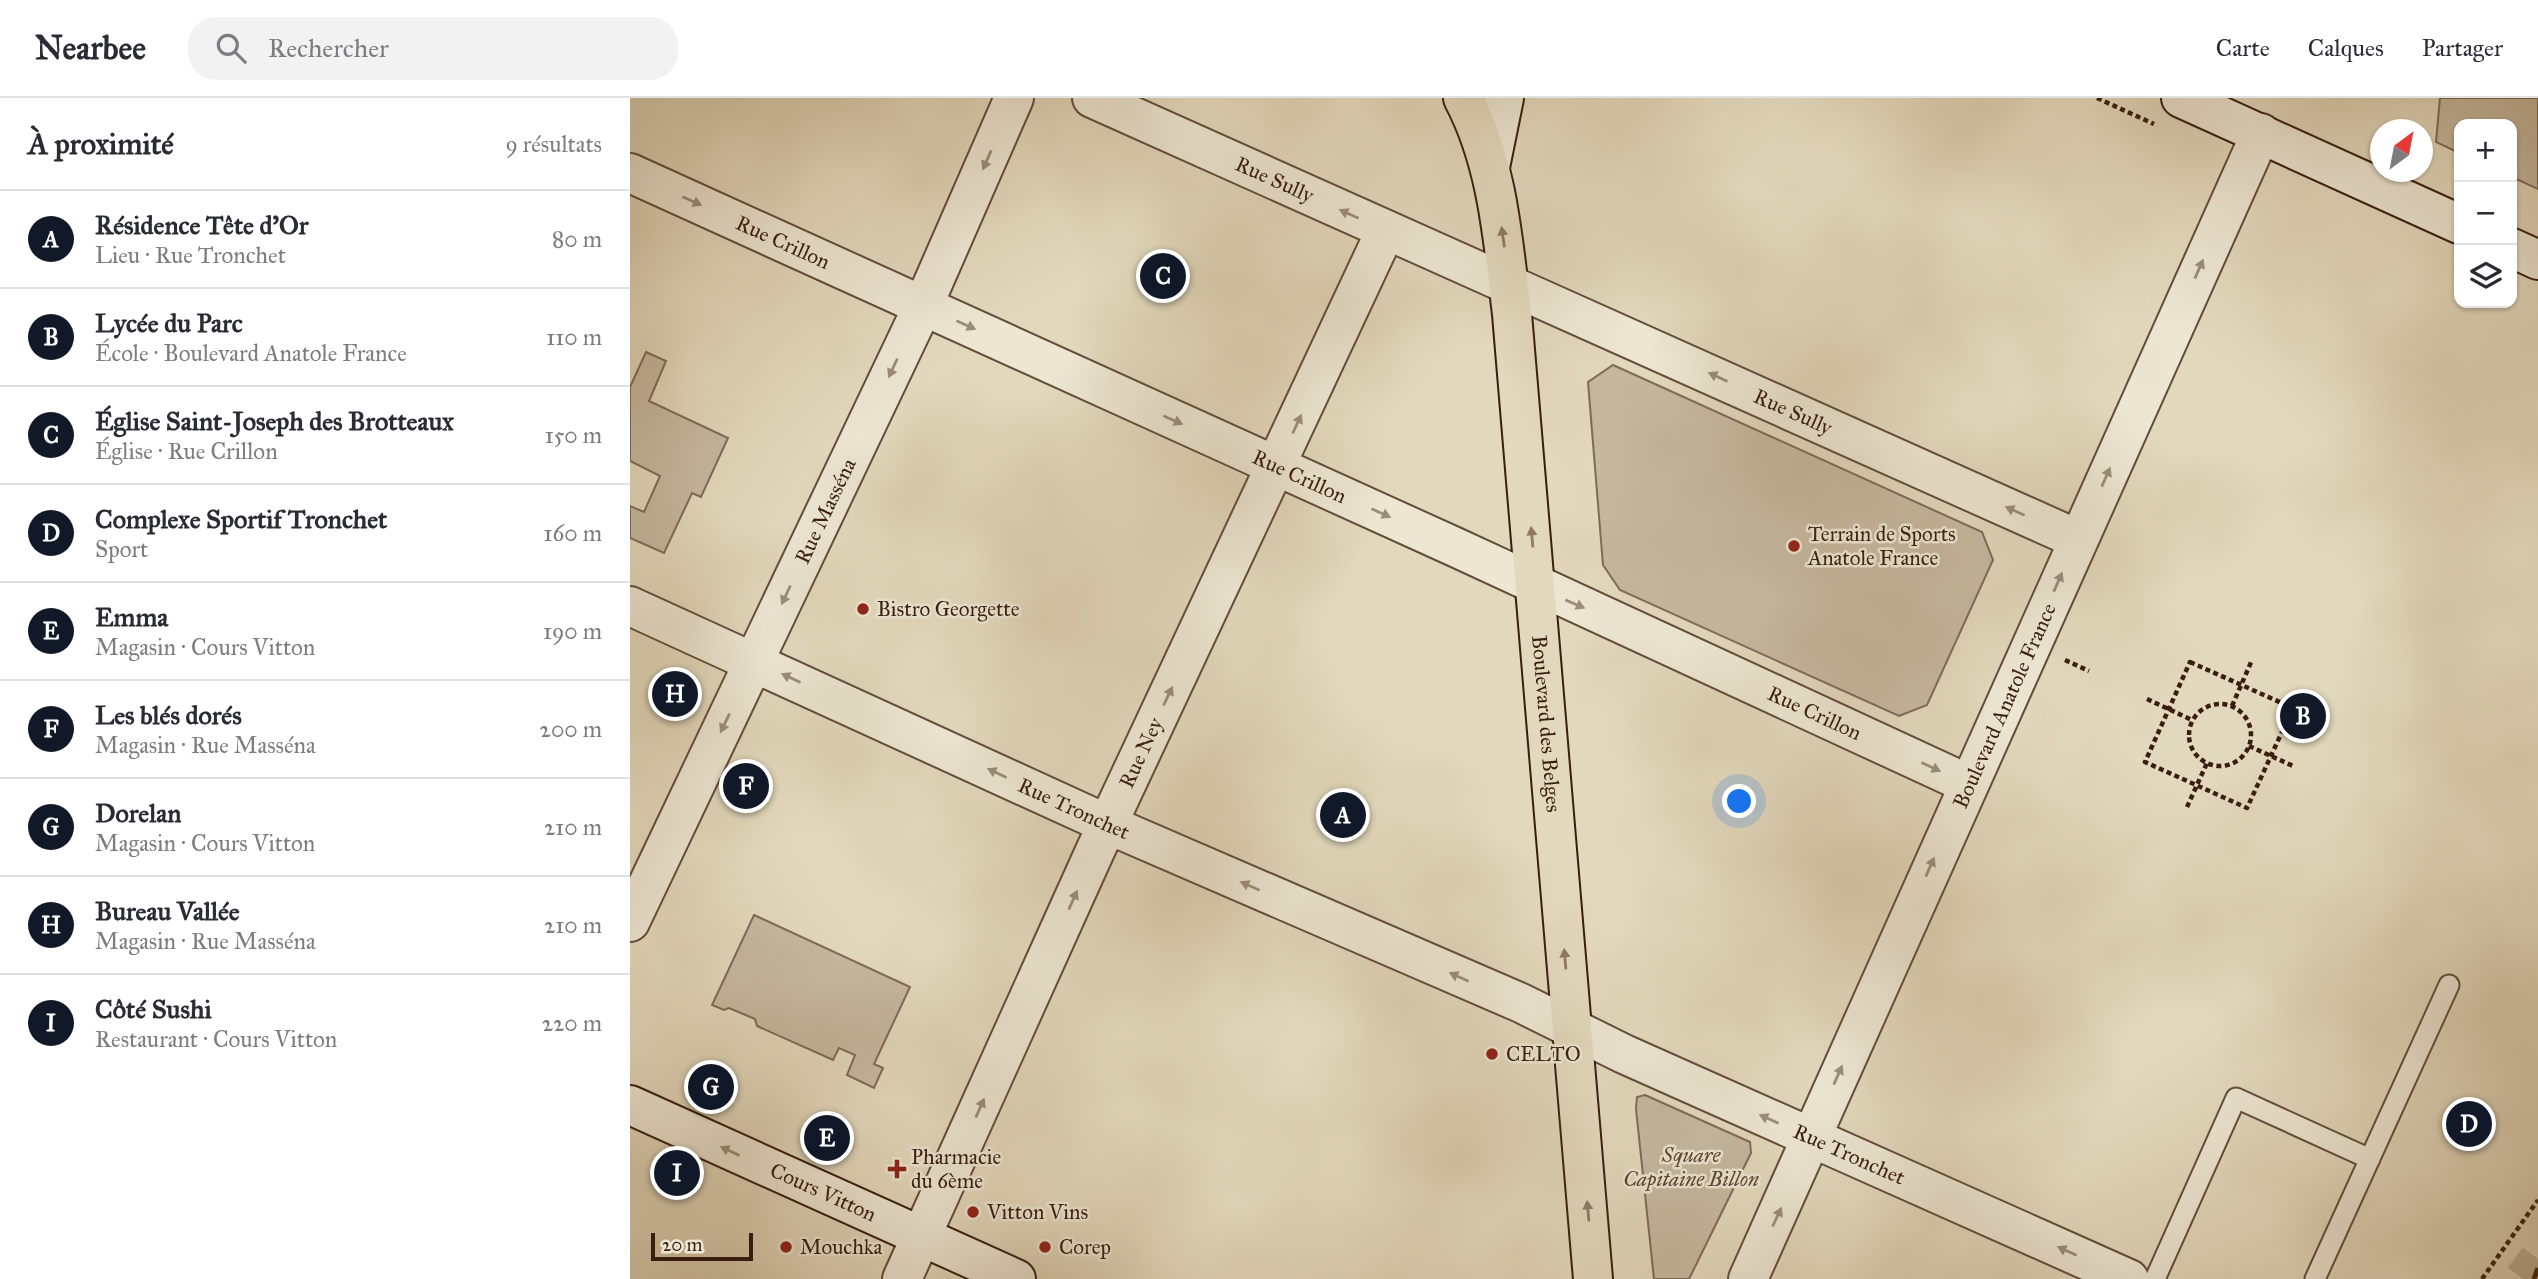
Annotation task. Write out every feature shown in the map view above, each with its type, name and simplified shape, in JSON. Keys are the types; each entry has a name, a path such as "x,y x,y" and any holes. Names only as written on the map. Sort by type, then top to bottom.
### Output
{"main road":[{"name":"Boulevard des Belges","path":"1463,98 1490,167 1508,283 1593,1279"}],"street":[{"name":"Rue Masséna","path":"635,898 754,662 923,306 1014,98"},
{"name":"Rue Sully","path":"1092,98 2077,539"},
{"name":"Boulevard des Belges","path":"1490,167 1504,98"},
{"path":"2173,113 2261,134 2454,222"},
{"name":"Boulevard Anatole France","path":"1748,1279 2077,539 2261,134"},
{"name":"Rue Crillon","path":"630,173 1968,784"},
{"name":"Rue Ney","path":"902,1279 1107,824 1386,230"},
{"path":"2517,250 2538,260"},
{"name":"Rue Tronchet","path":"630,606 1107,824 1521,1003 1624,1054 2129,1279"},
{"name":"Cours Vitton","path":"630,1105 1016,1279"}],"lane":[{"path":"2315,1279 2449,985"},
{"path":"2155,1279 2236,1098 2370,1159"}],"path":[{"path":"2097,98 2173,113"},
{"path":"2232,706 2252,660"},
{"path":"2190,662 2292,708 2247,808 2145,762 2169,709 2190,662"},
{"path":"2073,664 2089,671"},
{"path":"2147,699 2192,720"},
{"path":"2211,704 2232,706 2240,711 2250,727 2249,746 2237,761 2228,765 2207,763 2191,748 2188,738 2192,720 2201,709 2211,704"},
{"path":"2249,746 2293,766"},
{"path":"2187,807 2207,763"},
{"path":"2482,1279 2538,1200"}],"green space":[{"path":"2440,98 2538,98 2538,189 2517,179 2517,119 2454,119 2454,151 2436,142"},
{"path":"646,352 666,361 649,401 728,438 701,497 692,493 664,553 630,538 630,506 644,512 660,476 630,461 630,387"},
{"name":"Terrain de Sports Anatole France","path":"1613,365 1982,532 1993,560 1927,705 1899,716 1620,590 1603,565 1588,382"},
{"path":"754,915 910,987 874,1064 883,1068 874,1088 847,1075 855,1055 839,1048 833,1060 757,1026 755,1019 729,1008 724,1010 712,1005"},
{"name":"Square Capitaine Billon","path":"1645,1095 1750,1142 1751,1153 1689,1279 1654,1279 1636,1109 1637,1097"}],"tunnel":[{"path":"2523,1279 2538,1259"}],"railway":[{"path":"2534,1279 2538,1268"}],"place":[{"name":"Église Saint-Joseph des Brotteaux","path":"1163,276"},
{"name":"Terrain de Sports Anatole France","path":"1794,546"},
{"name":"Bistro Georgette","path":"863,609"},
{"name":"Bureau Vallée","path":"675,694"},
{"name":"Lycée du Parc","path":"2303,716"},
{"name":"Les blés dorés","path":"746,786"},
{"name":"Résidence Tête d'Or","path":"1343,815"},
{"name":"CELTO","path":"1492,1054"},
{"name":"Dorelan","path":"711,1087"},
{"name":"Complexe Sportif Tronchet","path":"2469,1124"},
{"name":"Emma","path":"827,1138"},
{"name":"Pharmacie du 6ème","path":"897,1169"},
{"name":"Côté Sushi","path":"677,1173"},
{"name":"Vitton Vins","path":"973,1212"},
{"name":"Mouchka","path":"786,1247"},
{"name":"Corep","path":"1045,1247"}]}
